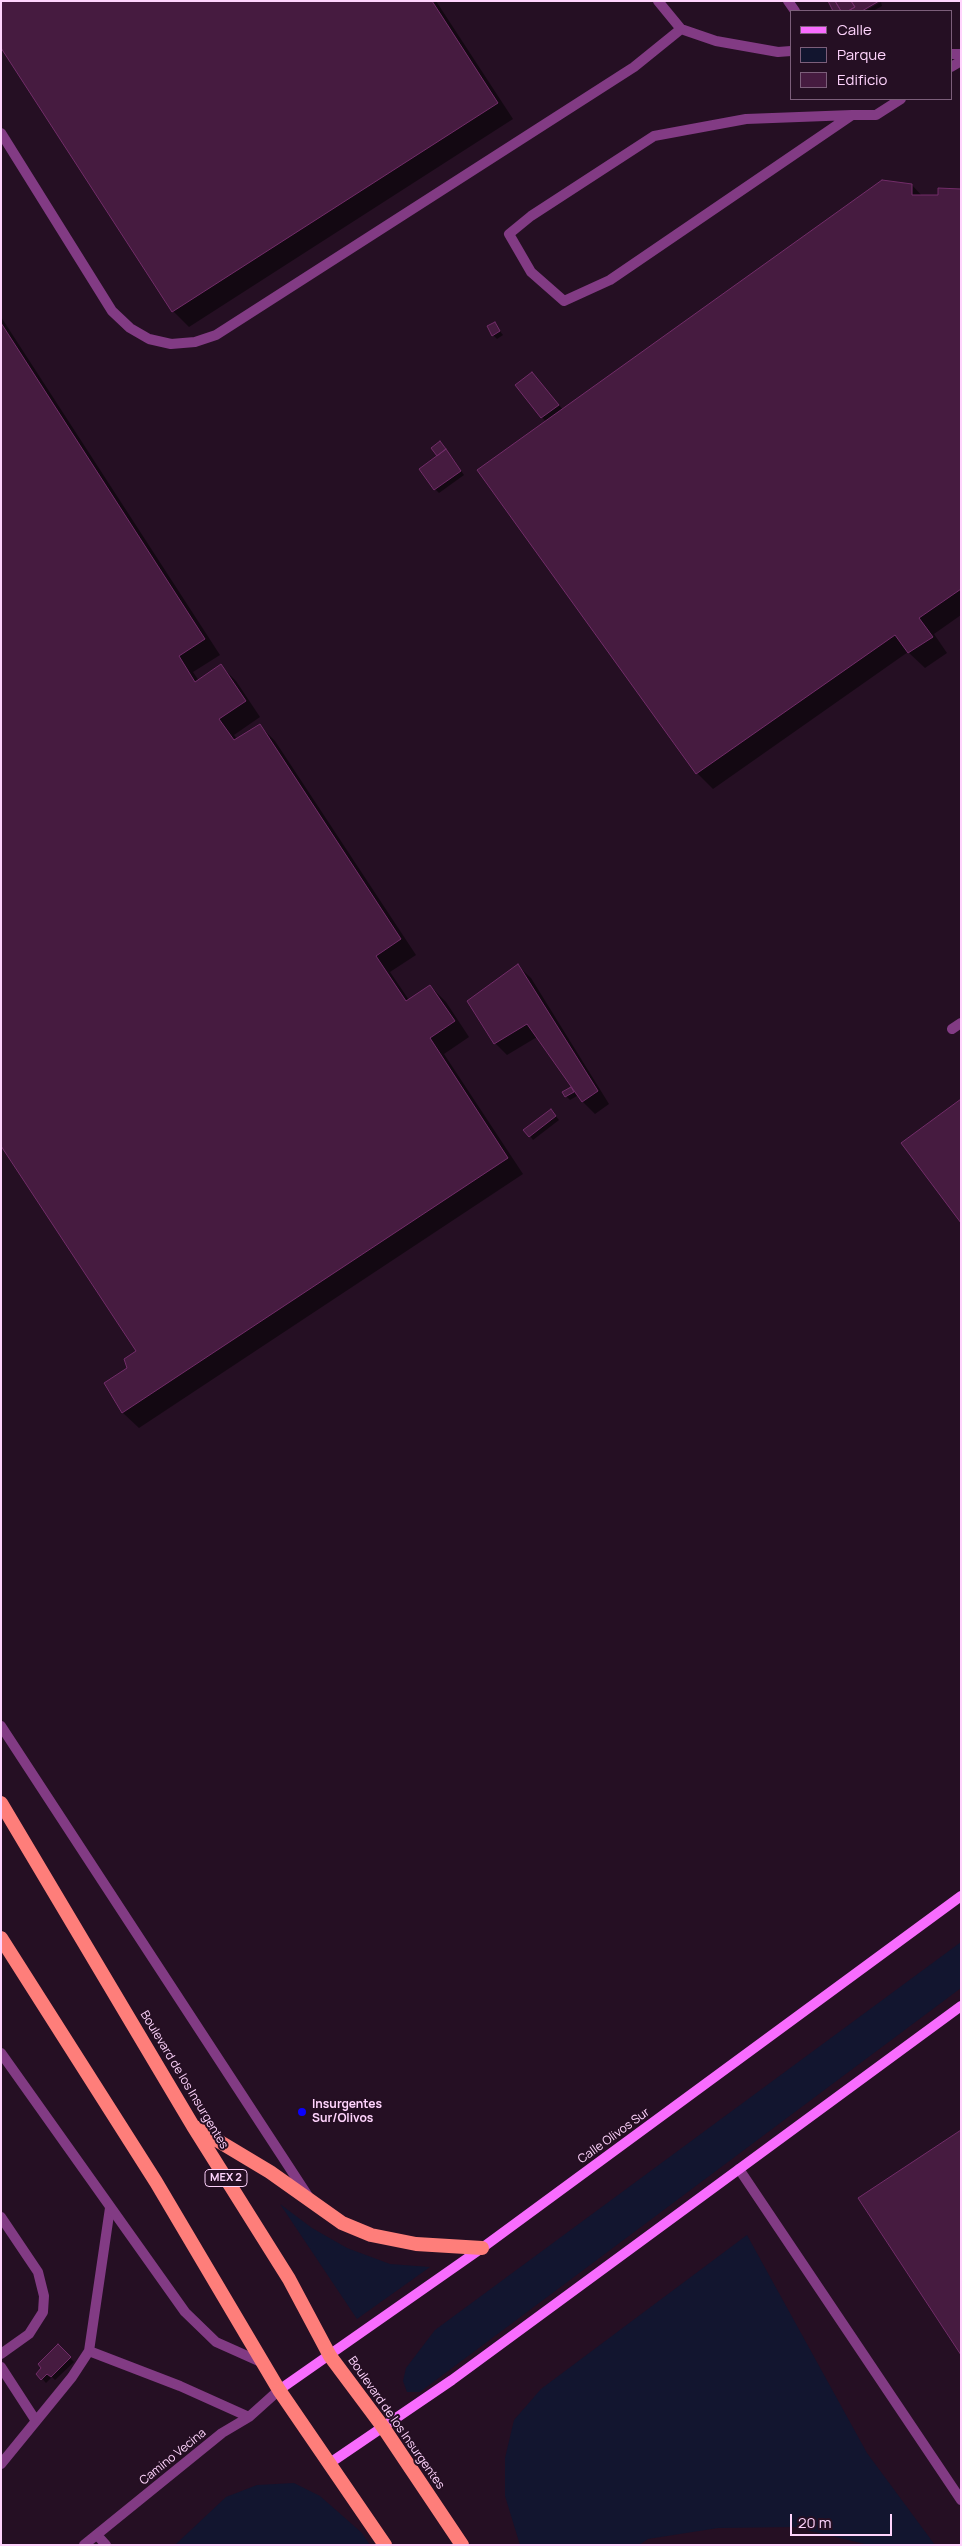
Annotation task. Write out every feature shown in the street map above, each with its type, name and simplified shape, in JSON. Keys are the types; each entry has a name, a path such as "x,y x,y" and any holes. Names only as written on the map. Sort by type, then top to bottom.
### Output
{"highway":[{"name":"Boulevard de los Insurgentes","path":"1,1803 194,2126 289,2279 330,2356 383,2427 462,2545"},
{"path":"1,1938 156,2182 279,2390 385,2545"},
{"path":"194,2126 270,2172 342,2223 371,2236 416,2244 482,2248"}],"main road":[{"name":"Calle Olivos Sur","path":"279,2390 482,2248 961,1896"},
{"path":"330,2463 452,2380 961,2006"}],"street":[{"path":"658,1 681,29 716,41 778,52 790,51"},
{"path":"1,133 112,311 130,328 149,339 171,344 195,342 216,335 625,72 681,29"},
{"path":"852,115 610,280 564,301 532,272 509,234 532,216 654,136 746,119 852,115 876,115 899,100"},
{"path":"952,1030 961,1023"},
{"path":"1,1726 314,2205"},
{"path":"1,2054 185,2312 216,2342 264,2363"},
{"path":"739,2169 961,2500"},
{"path":"1,2464 72,2377 89,2351 110,2208"},
{"path":"1,2218 38,2272 44,2296 43,2312 29,2334 1,2354"},
{"path":"89,2351 180,2386 249,2417"},
{"path":"1,2367 36,2421"},
{"name":"Camino Vecina","path":"84,2545 222,2433 249,2417 279,2390"},
{"path":"97,2535 106,2545"}],"green space":[{"path":"961,1942 961,1988 420,2392 407,2392 403,2381 406,2368 435,2330"},
{"path":"280,2204 312,2228 347,2248 390,2264 430,2267 357,2319"},
{"path":"747,2235 867,2453 935,2545 869,2545 794,2527 718,2528 648,2539 639,2545 520,2545 505,2496 505,2458 514,2420 541,2389"},
{"path":"294,2483 320,2496 362,2533 370,2545 175,2545 226,2497 257,2485"}],"building":[{"path":"1,1 432,1 498,103 172,312 1,48"},
{"path":"828,1 835,1 840,10 832,10"},
{"path":"835,1 851,1 855,7 850,10 840,10"},
{"path":"851,1 879,1 864,10 850,10 855,7"},
{"path":"882,180 912,184 912,195 938,195 938,188 961,189 961,589 919,618 933,637 908,653 895,635 696,774 477,470"},
{"path":"495,322 500,331 492,336 487,326"},
{"path":"1,323 205,639 179,656 195,682 221,664 246,701 219,719 234,740 260,724 401,939 376,956 406,1001 430,985 455,1021 430,1038 508,1158 122,1413 104,1383 127,1368 124,1359 136,1351 1,1146"},
{"path":"532,372 559,405 541,418 515,385"},
{"path":"440,441 446,449 437,456 431,448"},
{"path":"446,449 461,471 434,490 419,469"},
{"path":"518,964 598,1091 582,1102 527,1024 494,1044 467,1001"},
{"path":"571,1087 574,1092 565,1097 562,1092"},
{"path":"961,1099 961,1223 901,1143"},
{"path":"551,1109 556,1116 529,1137 523,1130"},
{"path":"961,2130 961,2355 858,2198"},
{"path":"58,2344 71,2357 51,2377 47,2374 41,2380 36,2374 41,2368 38,2364"}],"place":[{"name":"Insurgentes Sur/Olivos","path":"302,2112"}]}
